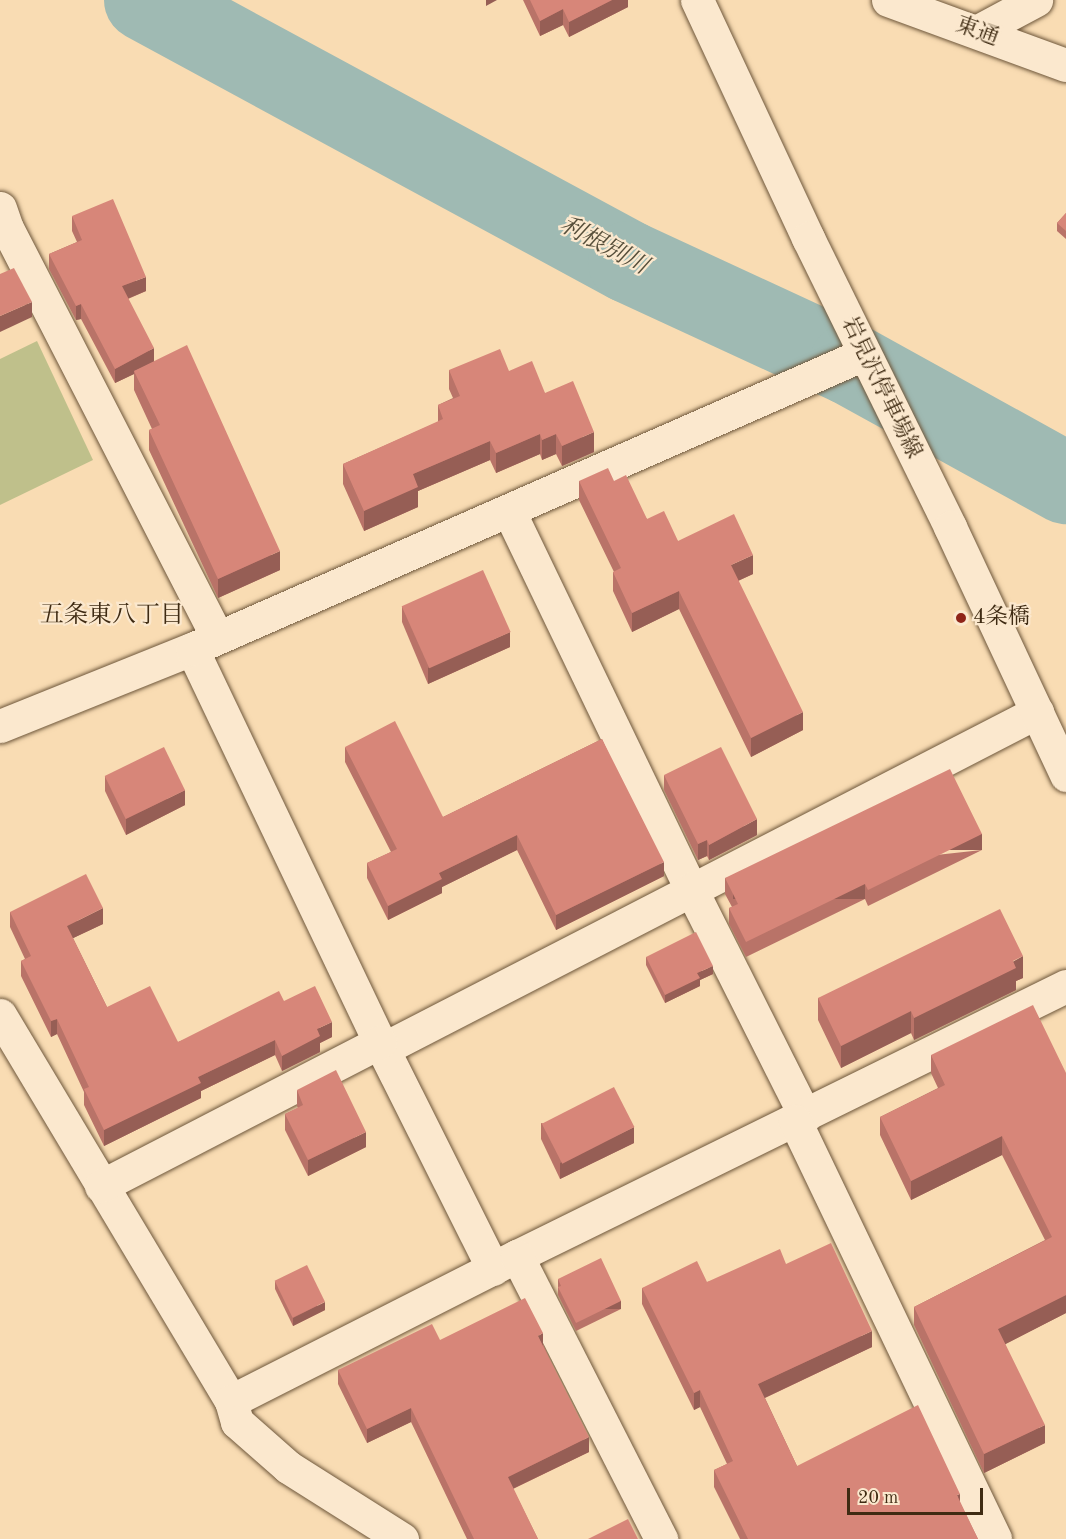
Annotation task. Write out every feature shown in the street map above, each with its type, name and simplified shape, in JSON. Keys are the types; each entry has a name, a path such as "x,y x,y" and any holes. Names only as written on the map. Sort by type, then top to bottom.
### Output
{"street":[{"name":"岩見沢停車場線","path":"698,0 808,238 951,527 1066,775"},
{"name":"東通","path":"888,0 978,31 1066,66"},
{"path":"978,31 1036,0"},
{"path":"0,208 7,228 205,643 382,1046 661,1539"},
{"path":"0,726 205,643 864,354"},
{"path":"509,511 800,1118 995,1539"},
{"path":"101,1186 382,1046 1037,712"},
{"path":"231,1401 505,1262 1066,986"},
{"path":"0,1015 231,1401 237,1422 288,1467 402,1539"}],"green space":[{"path":"37,341 93,460 0,505 0,359"}],"building":[{"path":"530,0 612,0 569,22 563,9 540,21"},
{"path":"113,199 146,277 122,286 154,348 115,369 81,304 76,306 49,254 82,240 72,216"},
{"path":"1066,213 1066,231 1057,223"},
{"path":"14,268 32,302 0,316 0,274"},
{"path":"187,345 280,551 218,579 149,430 160,425 134,371"},
{"path":"500,349 509,371 532,361 545,393 573,381 594,432 562,446 556,434 542,440 540,434 496,453 490,441 413,474 418,487 364,511 343,464 443,419 438,405 460,396 449,370"},
{"path":"608,468 614,481 626,475 647,519 664,511 678,541 734,514 753,555 731,565 803,712 751,738 679,591 632,613 613,572 621,568 579,481"},
{"path":"483,570 511,632 429,668 402,606"},
{"path":"395,721 443,817 602,739 664,862 556,915 517,835 439,873 442,879 388,906 367,863 397,849 345,747"},
{"path":"164,747 185,790 126,819 105,776"},
{"path":"721,747 757,819 709,845 707,840 698,844 664,775"},
{"path":"950,769 982,834 868,890 865,884 746,942 729,908 738,904 725,878"},
{"path":"86,874 103,908 67,926 107,1007 150,986 178,1042 279,991 284,1001 315,986 332,1022 317,1029 320,1036 282,1056 275,1040 198,1077 201,1083 104,1130 84,1089 89,1087 57,1019 51,1021 21,961 31,956 10,912"},
{"path":"1000,909 1023,956 1013,961 1016,968 914,1018 911,1011 841,1046 818,998"},
{"path":"696,932 713,966 697,973 700,978 665,995 646,957"},
{"path":"1033,1005 1066,1073 1066,1295 998,1329 1045,1425 984,1454 914,1307 1052,1237 1002,1136 911,1181 880,1117 945,1085 931,1055"},
{"path":"336,1070 366,1132 308,1160 285,1114 303,1105 297,1090"},
{"path":"614,1087 634,1127 562,1164 542,1124"},
{"path":"831,1243 872,1331 758,1384 797,1466 918,1405 960,1494 957,1495 978,1539 748,1539 714,1470 733,1461 700,1390 694,1393 642,1288 697,1261 707,1282 780,1249 786,1264"},
{"path":"601,1258 621,1301 576,1323 558,1287 561,1286 558,1279"},
{"path":"307,1265 325,1302 293,1318 275,1281"},
{"path":"525,1298 543,1333 538,1336 589,1437 508,1477 538,1539 474,1539 411,1408 367,1429 338,1370 432,1324 440,1340"},
{"path":"628,1519 638,1539 588,1539"}],"waterway":[{"name":"利根別川","path":"145,0 629,262 850,364 1066,483"}],"place":[{"name":"4条橋","path":"961,618"}],"district":[{"name":"五条東八丁目","path":"112,617"}]}
